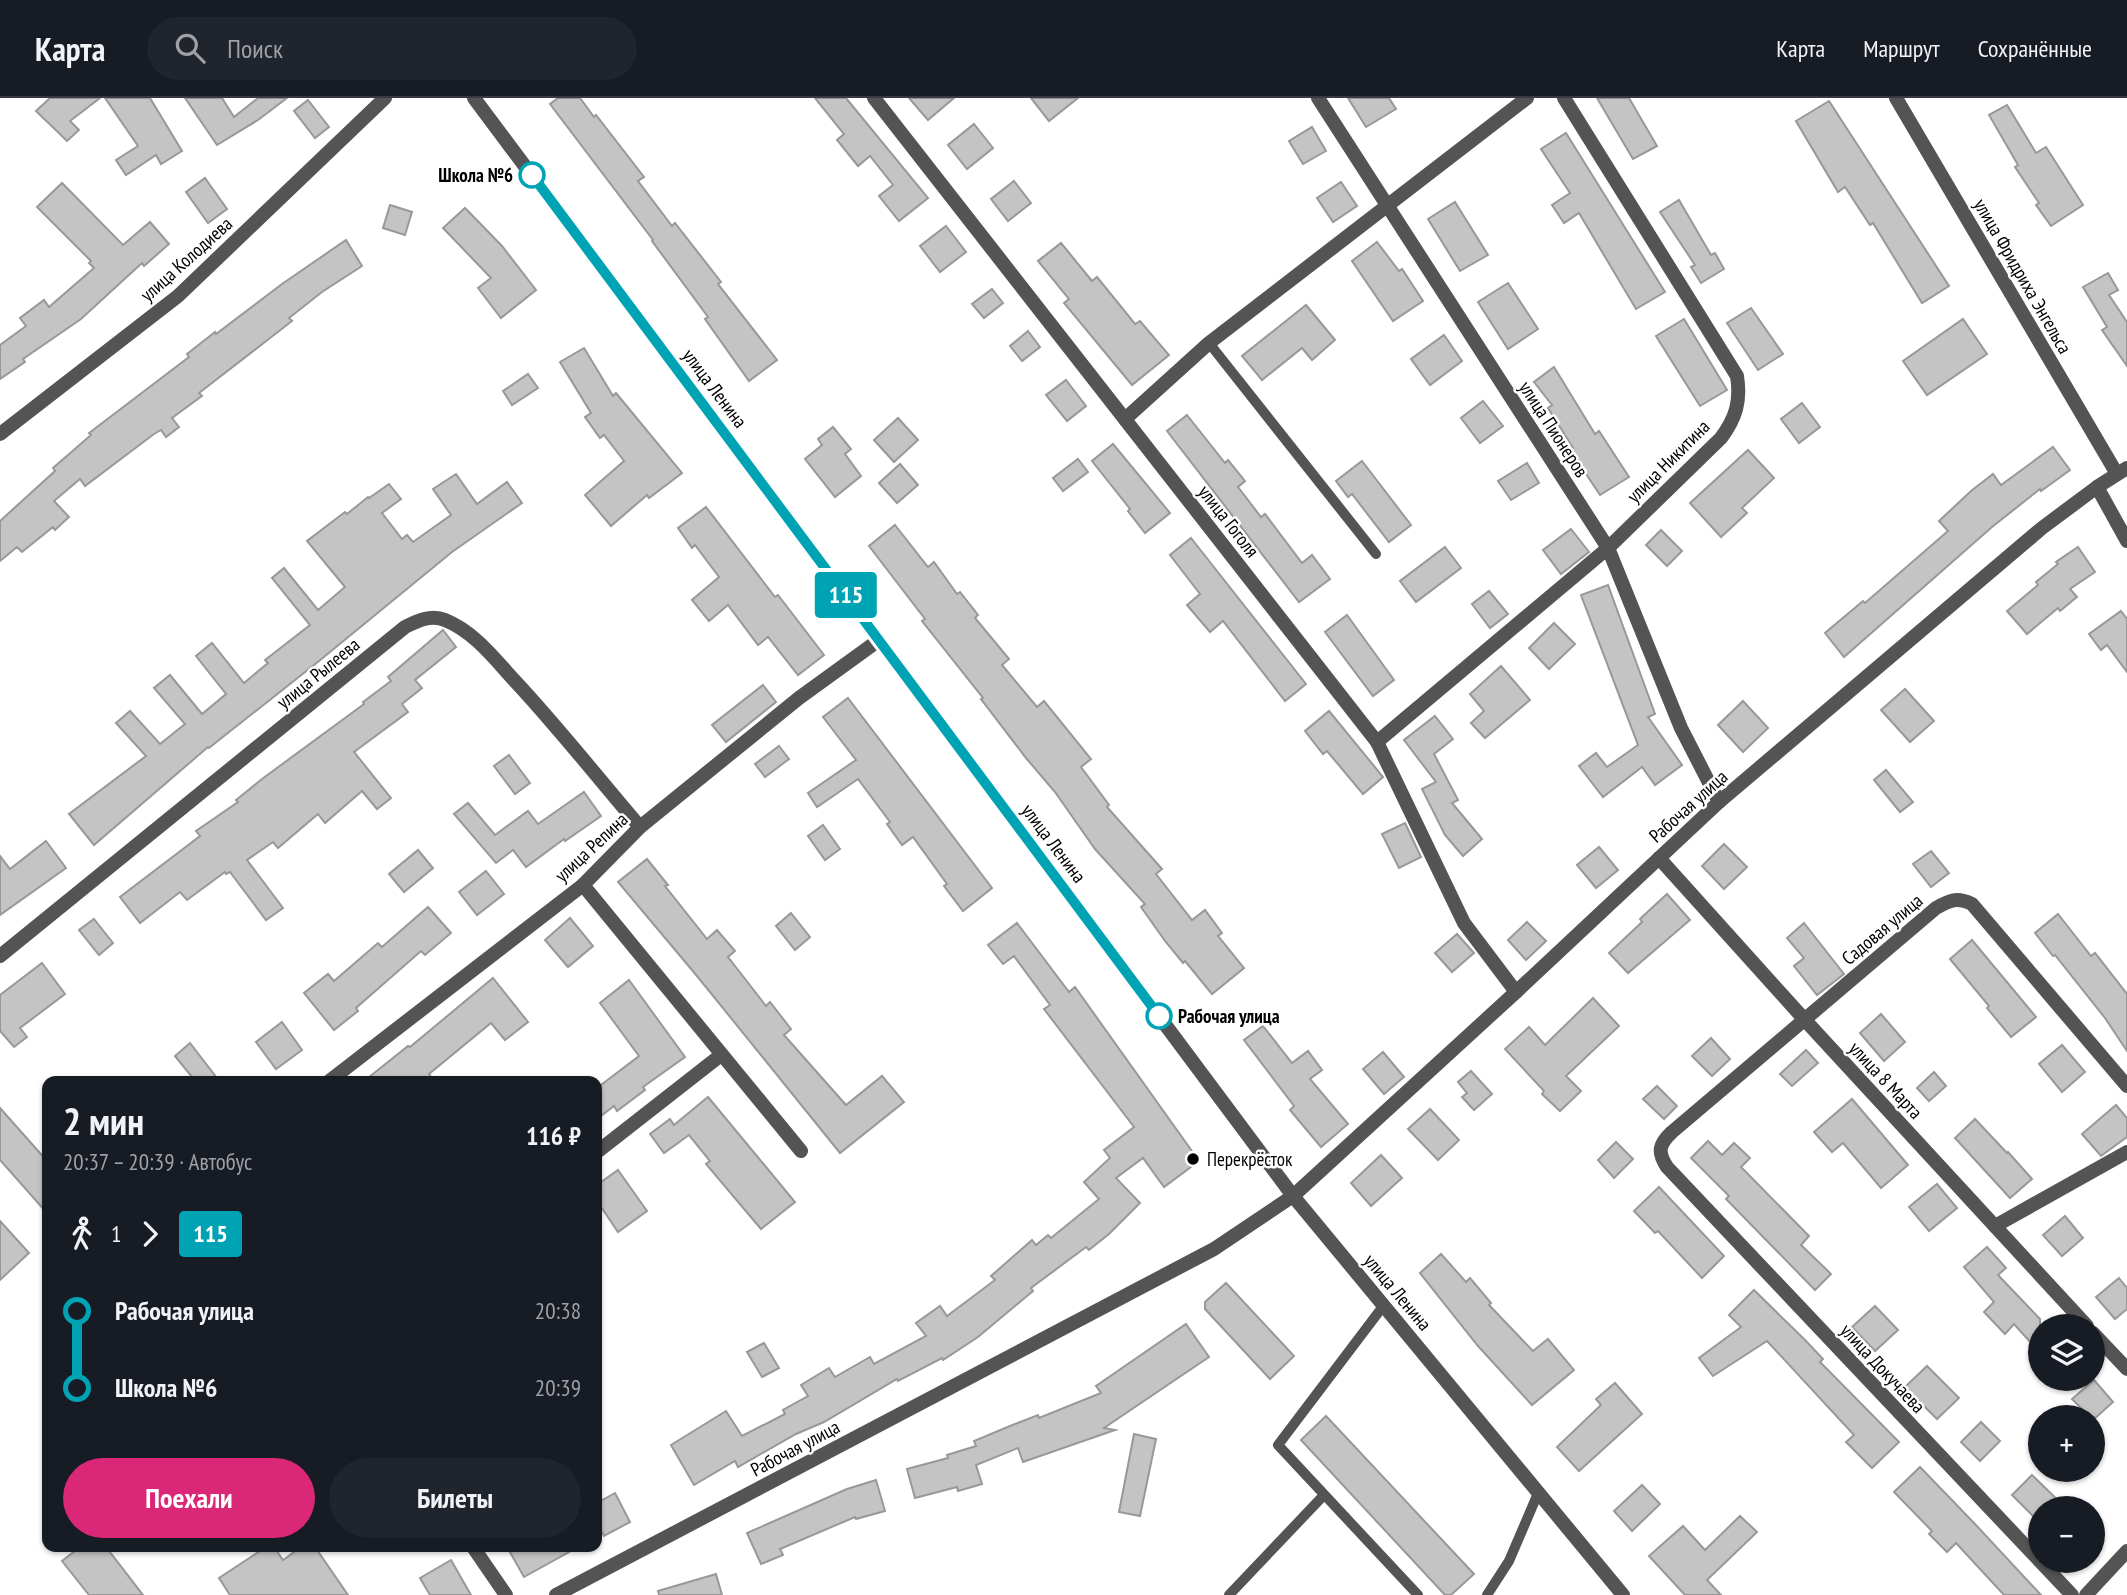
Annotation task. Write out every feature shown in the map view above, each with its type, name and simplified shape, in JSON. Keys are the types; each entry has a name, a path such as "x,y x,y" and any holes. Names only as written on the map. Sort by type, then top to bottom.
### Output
{"street":[{"name":"улица Колодиева","path":"0,434 178,296 384,98"},
{"name":"улица Ленина","path":"474,98 1293,1196 1623,1595"},
{"name":"улица Гоголя","path":"874,98 1377,742 1464,923 1516,992"},
{"name":"улица Пионеров","path":"1318,98 1608,548 1681,728 1718,802"},
{"path":"1125,419 1209,343 1527,98"},
{"name":"улица Никитина","path":"1377,742 1608,548 1721,438 1732,423 1738,407 1737,376 1564,98"},
{"name":"улица Фридриха Энгельса","path":"1896,98 2122,471"},
{"name":"Рабочая улица","path":"556,1595 1214,1249 1293,1196 1718,802 2042,528 2122,471"},
{"path":"2097,487 2127,541"},
{"name":"улица Рылеева","path":"0,956 405,628 422,618 443,618 464,630 488,651 640,827"},
{"name":"улица Репина","path":"336,1076 583,885 640,827 799,698 879,639"},
{"name":"улица 8 Марта","path":"1659,858 2076,1314"},
{"path":"583,885 801,1151"},
{"name":"Садовая улица","path":"1667,1167 1659,1150 1666,1138 1936,908 1951,899 1962,899 1972,904 2127,1086"},
{"path":"602,1148 721,1055"},
{"path":"1995,1226 2127,1152"},
{"name":"улица Докучаева","path":"1667,1167 2072,1595"},
{"path":"2105,1346 2127,1369"},
{"path":"2085,1595 2127,1551"},
{"path":"476,1552 506,1595"}],"lane":[{"path":"1209,343 1376,554"},
{"path":"1384,1305 1278,1445 1418,1595"},
{"path":"1487,1595 1509,1561 1539,1491"},
{"path":"1229,1595 1324,1495"}],"building":[{"path":"50,98 100,98 70,121 79,130 67,141 36,111"},
{"path":"105,98 150,98 182,151 161,164 156,155 126,175 116,160 138,146"},
{"path":"185,98 222,98 234,117 258,98 287,98 217,145"},
{"path":"558,98 580,98 594,117 596,115 644,177 638,181 672,226 675,223 721,282 718,284 777,360 749,381 705,319 708,317 653,240 550,104"},
{"path":"815,98 846,98 928,198 899,221 879,196 893,185 870,156 858,166 837,140 844,134"},
{"path":"909,98 954,98 928,120"},
{"path":"1031,98 1078,98 1049,121"},
{"path":"1348,98 1389,98 1396,109 1366,127"},
{"path":"1597,98 1629,98 1657,146 1633,159"},
{"path":"308,100 329,127 315,138 294,111"},
{"path":"1829,101 1949,286 1922,303 1873,223 1870,225 1845,187 1838,192 1796,121"},
{"path":"2007,105 2036,153 2046,147 2083,205 2051,226 2036,205 2039,203 2015,167 2018,165 1989,115"},
{"path":"974,124 993,148 967,169 948,145"},
{"path":"1312,127 1326,151 1303,164 1289,141"},
{"path":"1566,133 1665,292 1636,309 1579,213 1564,223 1552,205 1570,193 1541,149"},
{"path":"205,178 227,209 208,223 186,192"},
{"path":"1014,181 1031,203 1008,221 991,199"},
{"path":"1341,182 1357,206 1333,222 1317,198"},
{"path":"62,183 123,245 150,222 169,244 144,266 142,263 81,319 23,359 25,362 0,379 0,345 26,326 20,318 44,300 49,307 94,268 89,263 91,261 37,207"},
{"path":"1679,200 1711,255 1715,253 1724,269 1701,283 1691,267 1695,265 1660,212"},
{"path":"1455,202 1488,255 1460,271 1428,219"},
{"path":"390,205 412,212 405,235 383,228"},
{"path":"465,208 502,246 536,290 501,318 478,288 491,278 443,228"},
{"path":"946,226 966,252 940,272 920,246"},
{"path":"346,240 362,266 322,292 289,318 292,321 199,393 202,396 172,418 179,427 166,437 161,430 154,434 85,486 80,479 54,501 69,517 22,552 17,547 0,561 0,521 55,471 53,468 91,435 89,433 189,357 187,354 215,332 216,334"},
{"path":"1377,242 1399,271 1402,269 1423,301 1393,321 1352,261"},
{"path":"1061,243 1092,281 1097,277 1135,324 1140,321 1169,355 1132,385 1064,303 1069,299 1038,261"},
{"path":"2108,273 2118,290 2109,295 2127,322 2127,366 2102,330 2107,327 2083,287"},
{"path":"1508,283 1538,329 1508,349 1478,302"},
{"path":"992,289 1003,303 984,318 972,304"},
{"path":"1306,305 1335,340 1312,360 1302,348 1262,380 1242,356"},
{"path":"1751,308 1783,354 1758,370 1727,323"},
{"path":"1684,319 1727,390 1700,406 1656,336"},
{"path":"1963,319 1987,354 1927,395 1903,361"},
{"path":"1028,331 1040,347 1022,361 1010,346"},
{"path":"1444,335 1462,361 1430,385 1411,359"},
{"path":"584,348 613,396 616,393 682,473 649,498 647,495 611,526 585,495 624,461 604,435 600,438 585,417 591,413 560,362"},
{"path":"1554,367 1595,434 1599,431 1629,477 1600,495 1570,450 1573,448 1548,408 1552,405 1534,382"},
{"path":"528,374 538,388 512,405 503,391"},
{"path":"1066,380 1086,406 1067,421 1046,395"},
{"path":"1483,401 1503,426 1480,443 1461,418"},
{"path":"1802,403 1820,427 1799,443 1781,419"},
{"path":"1187,415 1225,463 1228,460 1245,481 1238,487 1261,517 1265,514 1302,563 1312,555 1330,579 1299,602 1167,431"},
{"path":"898,418 918,440 894,462 874,440"},
{"path":"833,427 851,449 845,454 861,476 835,497 805,459 822,445 818,439"},
{"path":"1113,444 1170,513 1145,533 1128,511 1130,509 1092,461"},
{"path":"2053,447 2070,470 2041,491 2040,489 1992,527 1844,657 1825,633 1863,601 1865,603 1948,531 1939,521 1971,491 1993,474 2001,485"},
{"path":"1748,450 1774,478 1742,508 1747,513 1721,537 1690,503"},
{"path":"1078,459 1088,472 1063,491 1053,478"},
{"path":"1362,461 1411,525 1389,542 1352,494 1348,497 1336,481"},
{"path":"1527,463 1539,483 1511,500 1498,481"},
{"path":"900,464 918,485 897,503 879,483"},
{"path":"456,474 477,504 507,482 522,503 452,552 319,661 208,747 94,845 69,814 146,756 116,723 130,711 160,744 185,724 154,688 170,675 202,714 226,694 196,656 212,643 244,683 268,663 265,660 310,625 272,578 284,568 318,610 345,587 307,541 345,512 347,514 389,484 401,499 382,513 402,539 407,535 413,542 451,515 433,489"},
{"path":"706,507 775,597 778,595 824,655 798,675 768,637 758,645 728,605 709,621 692,600 719,577 695,545 692,548 678,528"},
{"path":"895,525 928,567 934,562 957,594 960,592 978,615 975,618 1009,659 1002,665 1037,707 1044,701 1091,759 1081,767 1109,805 1107,807 1162,869 1156,874 1192,920 1205,910 1222,933 1218,936 1244,968 1212,994 1165,941 1141,907 1145,904 1095,849 1055,792 922,621 925,619 869,546"},
{"path":"1571,529 1589,552 1561,574 1543,550"},
{"path":"1661,530 1682,551 1667,566 1646,545"},
{"path":"1191,538 1306,684 1285,701 1223,621 1210,632 1187,605 1200,594 1170,555"},
{"path":"1445,547 1461,568 1416,602 1400,581"},
{"path":"2078,547 2095,572 2070,589 2077,597 2060,611 2058,608 2027,634 2007,611 2038,585 2036,582 2058,564 2056,562"},
{"path":"1608,585 1655,714 1648,717 1682,765 1655,785 1642,767 1603,797 1579,766 1596,753 1607,767 1638,745 1581,595"},
{"path":"1489,591 1508,614 1490,628 1472,604"},
{"path":"2121,611 2127,619 2127,672 2107,645 2101,650 2089,634"},
{"path":"1347,615 1394,680 1373,696 1325,632"},
{"path":"1554,623 1575,644 1549,669 1529,648"},
{"path":"443,630 456,647 415,680 422,688 402,704 408,712 354,752 391,798 377,809 362,791 325,823 318,814 278,848 273,842 247,860 283,908 266,920 230,872 225,872 187,900 180,892 140,923 120,897 200,836 196,831 238,802 236,800 262,779 364,704 363,702 391,681 388,677"},
{"path":"1501,666 1530,700 1485,738 1471,723 1484,711 1470,694"},
{"path":"763,685 776,702 726,742 712,725"},
{"path":"1905,689 1934,721 1910,742 1881,710"},
{"path":"848,698 992,888 963,911 913,837 902,845 887,824 890,822 858,779 817,807 808,793 856,760 823,717"},
{"path":"1743,701 1768,728 1743,752 1718,725"},
{"path":"1329,711 1383,777 1363,794 1327,751 1323,754 1305,731"},
{"path":"1435,716 1453,739 1434,754 1458,800 1452,803 1482,839 1463,856 1445,835 1422,789 1436,782 1404,740"},
{"path":"779,746 789,759 765,777 755,764"},
{"path":"509,755 530,783 515,794 494,766"},
{"path":"1886,770 1913,802 1900,812 1874,780"},
{"path":"584,792 601,816 526,867 513,850 496,863 454,814 468,803 495,835 528,811 538,824"},
{"path":"1405,823 1421,857 1399,868 1382,834"},
{"path":"823,825 840,849 825,860 808,836"},
{"path":"46,841 66,868 0,915 0,856 10,869"},
{"path":"1724,844 1747,867 1724,889 1702,866"},
{"path":"1599,847 1618,870 1596,888 1577,865"},
{"path":"418,850 433,868 404,892 389,874"},
{"path":"1931,851 1949,873 1931,887 1913,864"},
{"path":"647,859 707,939 717,930 735,951 728,957 766,1006 770,1002 791,1029 784,1035 846,1105 882,1076 904,1102 840,1153 618,882"},
{"path":"486,871 504,894 477,915 459,892"},
{"path":"1667,894 1690,920 1628,973 1609,953"},
{"path":"428,907 451,933 425,955 421,951 334,1030 304,993 328,974 334,981 378,943 382,947"},
{"path":"791,913 810,937 795,950 776,926"},
{"path":"2058,914 2091,956 2095,953 2127,994 2127,1051 2105,1018 2035,933"},
{"path":"570,918 593,946 568,967 545,940"},
{"path":"94,919 113,943 99,955 79,930"},
{"path":"1527,922 1546,941 1526,960 1508,940"},
{"path":"1017,923 1069,992 1075,987 1199,1161 1164,1187 1143,1158 1116,1178 1140,1203 1109,1234 1089,1250 1086,1247 1031,1288 1033,1291 978,1337 943,1360 942,1358 898,1381 897,1379 824,1422 796,1434 738,1467 735,1461 694,1485 671,1445 726,1411 742,1436 785,1414 783,1410 808,1396 801,1385 829,1368 835,1377 870,1357 874,1364 926,1336 916,1323 940,1306 947,1316 995,1280 991,1276 1032,1240 1036,1245 1048,1235 1051,1238 1099,1199 1084,1182 1110,1158 1104,1150 1134,1127 1044,1009 1050,1005 1014,956 1003,964 988,945"},
{"path":"1804,923 1844,974 1817,995 1794,966 1804,958 1787,938"},
{"path":"1457,934 1474,953 1452,972 1435,953"},
{"path":"1972,940 2036,1017 2011,1037 1950,959"},
{"path":"42,963 65,994 20,1028 27,1037 14,1047 0,1031 0,995"},
{"path":"493,978 528,1022 505,1040 491,1023 429,1074 430,1076 370,1076"},
{"path":"629,980 685,1057 643,1087 645,1090 617,1111 614,1106 602,1115 602,1084 639,1056 600,1003"},
{"path":"1593,998 1619,1026 1566,1076 1581,1091 1560,1111 1542,1094 1544,1091 1505,1049 1529,1027 1545,1045"},
{"path":"1881,1014 1905,1042 1884,1061 1860,1033"},
{"path":"282,1022 302,1050 276,1069 256,1042"},
{"path":"1263,1026 1292,1063 1308,1051 1322,1070 1310,1079 1348,1124 1321,1147 1290,1110 1294,1106 1244,1040"},
{"path":"1711,1038 1730,1059 1712,1076 1692,1056"},
{"path":"190,1043 215,1076 191,1076 175,1056"},
{"path":"2062,1045 2085,1072 2062,1092 2039,1064"},
{"path":"1806,1050 1818,1063 1792,1086 1780,1074"},
{"path":"1383,1052 1404,1077 1384,1094 1363,1069"},
{"path":"1471,1071 1492,1094 1474,1110 1462,1097 1467,1093 1458,1082"},
{"path":"1934,1072 1946,1086 1929,1101 1917,1088"},
{"path":"1657,1086 1677,1106 1664,1119 1643,1099"},
{"path":"708,1097 795,1202 761,1229 706,1164 710,1161 689,1135 664,1153 650,1134 670,1119 674,1125"},
{"path":"1852,1099 1908,1165 1881,1188 1843,1143 1832,1152 1814,1132"},
{"path":"2116,1105 2127,1118 2127,1137 2101,1156 2082,1134"},
{"path":"0,1108 42,1155 42,1207 0,1160"},
{"path":"1430,1109 1459,1140 1438,1160 1408,1129"},
{"path":"1975,1119 2032,1179 2010,1198 1955,1138"},
{"path":"1708,1141 1722,1155 1734,1143 1750,1158 1741,1167 1809,1236 1801,1245 1831,1274 1815,1290 1726,1199 1729,1196 1691,1158"},
{"path":"1616,1142 1633,1159 1614,1178 1598,1160"},
{"path":"1381,1155 1402,1178 1371,1206 1351,1183"},
{"path":"618,1170 647,1211 618,1232 602,1208 602,1181"},
{"path":"1937,1184 1957,1208 1929,1231 1909,1207"},
{"path":"1659,1187 1724,1256 1702,1278 1658,1231 1655,1233 1634,1211"},
{"path":"2065,1216 2083,1238 2062,1256 2043,1235"},
{"path":"0,1221 29,1253 0,1280"},
{"path":"1987,1247 2006,1268 1998,1275 2035,1314 2028,1314 2028,1340 2014,1324 2005,1334 1984,1312 1994,1302 1964,1267"},
{"path":"1441,1254 1466,1282 1470,1278 1491,1303 1489,1305 1533,1351 1548,1339 1574,1370 1532,1405 1478,1346 1420,1273"},
{"path":"2119,1278 2127,1288 2127,1309 2115,1319 2096,1297"},
{"path":"1226,1283 1294,1356 1270,1379 1205,1309 1205,1302"},
{"path":"1754,1290 1805,1340 1823,1359 1820,1362 1899,1442 1872,1468 1846,1442 1854,1435 1767,1341 1713,1376 1699,1358 1741,1327 1729,1315"},
{"path":"1875,1306 1898,1330 1875,1351 1852,1327"},
{"path":"1186,1324 1209,1357 1104,1428 1115,1430 1023,1462 1018,1448 976,1465 982,1484 958,1491 957,1487 915,1498 907,1469 948,1458 947,1455 976,1446 974,1441 1101,1393 1096,1386"},
{"path":"764,1343 779,1368 762,1377 747,1352"},
{"path":"1927,1366 1959,1398 1937,1419 1905,1387"},
{"path":"1615,1383 1642,1414 1579,1471 1557,1447 1601,1405 1596,1399"},
{"path":"2081,1391 2104,1391 2113,1402 2105,1409 2105,1405 2078,1405 2072,1399"},
{"path":"1326,1416 1474,1574 1451,1595 1445,1595 1301,1440"},
{"path":"1981,1422 2000,1441 1980,1461 1961,1442"},
{"path":"1134,1434 1156,1439 1140,1516 1119,1512"},
{"path":"1920,1467 2041,1595 2004,1595 1956,1543 1947,1552 1929,1534 1932,1531 1894,1492"},
{"path":"2028,1479 2028,1482 2039,1482 2054,1496 2028,1496 2028,1511 2012,1495"},
{"path":"876,1480 885,1511 856,1519 855,1517 780,1549 783,1555 761,1564 747,1533 847,1489"},
{"path":"1642,1485 1660,1504 1632,1531 1614,1511"},
{"path":"615,1493 630,1522 604,1536 602,1532 602,1500"},
{"path":"1740,1516 1757,1532 1707,1580 1721,1595 1685,1595 1649,1556 1683,1526 1705,1550"},
{"path":"74,1552 110,1552 143,1595 89,1595 62,1561"},
{"path":"258,1552 277,1552 283,1560 294,1552 318,1552 348,1595 230,1595 219,1578"},
{"path":"510,1552 569,1552 524,1577"},
{"path":"451,1560 471,1595 430,1595 420,1578"},
{"path":"716,1574 722,1595 659,1595 658,1591"}],"bus line":[{"name":"115","path":"532,175 1159,1016"}],"place":[{"name":"Школа №6","path":"532,175"},
{"name":"Рабочая улица","path":"1159,1016"},
{"name":"Перекрёсток","path":"1193,1159"}]}
